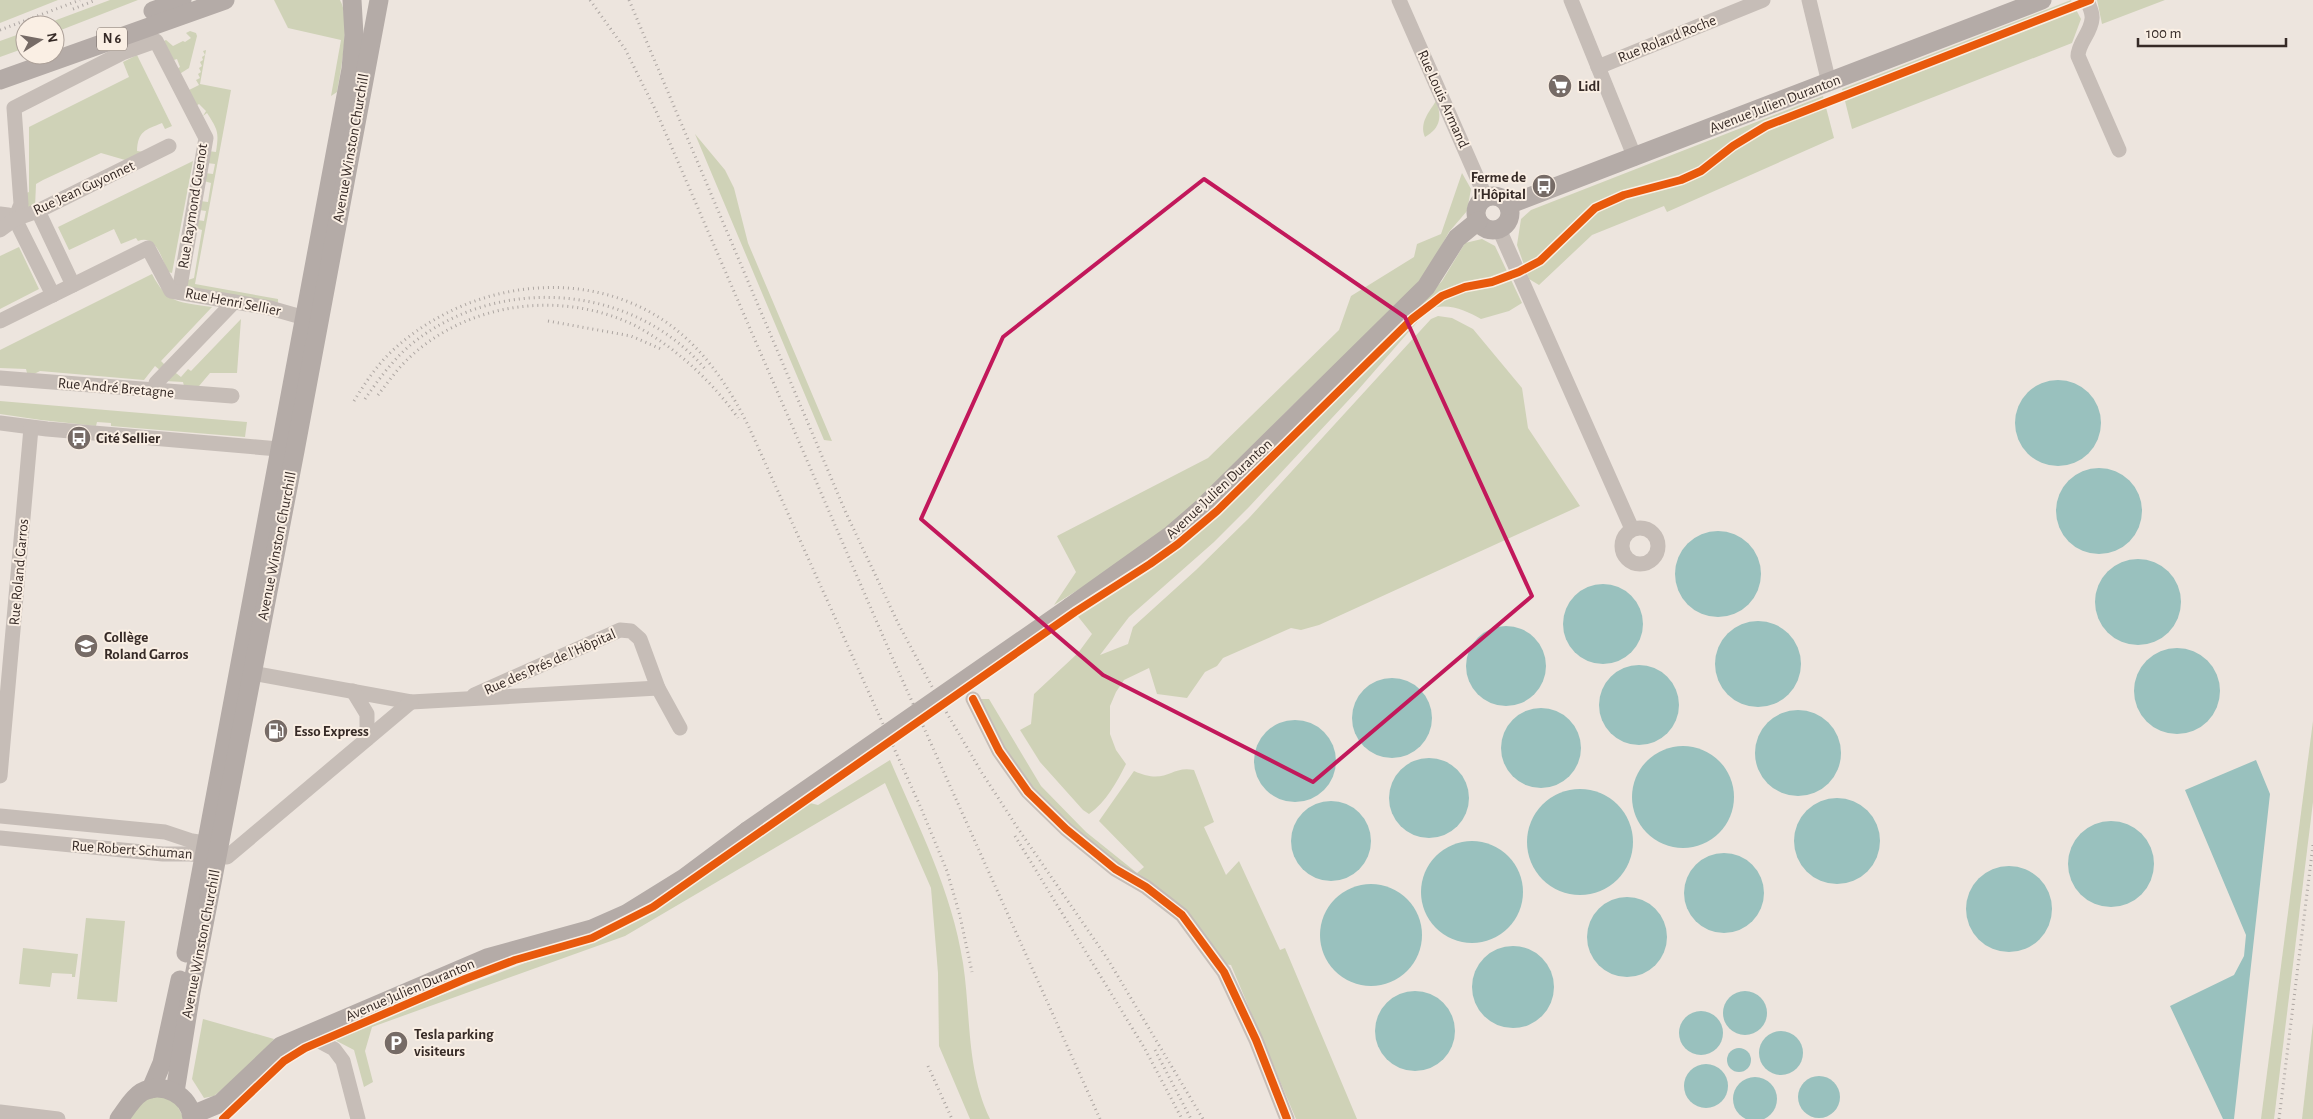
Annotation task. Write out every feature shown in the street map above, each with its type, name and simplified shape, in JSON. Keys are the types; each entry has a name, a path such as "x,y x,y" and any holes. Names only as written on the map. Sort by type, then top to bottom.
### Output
{"main road":[{"name":"N 6","path":"65,44 182,0"},
{"name":"N 6","path":"0,80 225,0"},
{"name":"Avenue Winston Churchill","path":"174,1092 209,852 252,672 288,450 305,318 352,69 354,35 352,0"},
{"path":"363,82 370,0"},
{"name":"Avenue Winston Churchill","path":"152,1089 159,1074 176,1004 209,852 379,0"},
{"name":"Avenue Julien Duranton","path":"1508,205 1636,158 2042,0"},
{"path":"0,68 15,62"},
{"path":"1495,196 1508,205 1510,216 1508,222 1499,229 1490,230 1478,221 1478,206 1486,198 1495,196"},
{"name":"Avenue Julien Duranton","path":"192,1117 221,1103 280,1046 487,958 592,929 626,914 684,878 747,831 1171,535 1216,495 1426,287 1457,238 1478,221"},
{"path":"119,1119 135,1097 152,1089 167,1089 174,1092 188,1106 192,1117"}],"street":[{"name":"Rue Louis Armand","path":"1399,0 1486,198"},
{"path":"1571,0 1636,158"},
{"name":"Rue Roland Roche","path":"1598,67 1763,0"},
{"path":"1809,0 1829,83"},
{"path":"2087,0 2093,17 2090,30 2078,52 2078,56 2119,150"},
{"name":"Rue Raymond Guenot","path":"15,219 21,204 14,108 122,53 156,41 206,138 179,292"},
{"name":"Rue Jean Guyonnet","path":"0,230 15,219 38,211 169,146"},
{"path":"38,211 73,285"},
{"path":"0,214 8,215 15,219 53,295"},
{"path":"1499,229 1632,530"},
{"name":"Rue Henri Sellier","path":"0,321 148,248 171,291 270,308 305,318"},
{"path":"155,391 156,382 234,302"},
{"name":"Rue André Bretagne","path":"0,378 232,396"},
{"path":"0,423 31,428 288,450"},
{"name":"Rue Roland Garros","path":"0,769 31,428"},
{"name":"Rue des Prés de l'Hôpital","path":"466,699 620,630 630,631 640,640 658,688 680,728"},
{"name":"Rue des Prés de l'Hôpital","path":"252,672 411,702 658,688"},
{"path":"353,691 367,714 367,740"},
{"path":"973,699 999,751 1028,792 1066,829 1115,869 1146,887 1182,915 1224,972 1256,1040 1287,1119"},
{"path":"209,852 227,857 411,702"},
{"name":"Rue Robert Schuman","path":"0,816 165,832 192,841 209,852"},
{"name":"Rue Robert Schuman","path":"0,838 163,854 209,852"},
{"path":"306,1034 334,1050 343,1061 358,1119"},
{"path":"0,1112 58,1119"}],"highlighted area":[{"path":"1204,179 1405,317 1532,596 1313,782 1103,675 921,519 1003,337"}],"green space":[{"path":"0,0 58,0 20,15 15,15 15,17 0,23"},
{"path":"110,0 138,0 65,28 65,17"},
{"path":"274,0 340,0 345,19 344,45 337,92 331,96 341,40 288,28"},
{"path":"2071,0 2081,19 2072,43 1852,129 1842,89"},
{"path":"2097,0 2165,0 2102,24"},
{"path":"190,31 196,33 197,36 189,68 178,75 177,69 180,67 177,59 174,60 162,42 166,40 173,46 183,41 185,42 191,38 186,33"},
{"path":"15,36 15,52 0,57 0,41"},
{"path":"206,50 200,84 231,90 195,284 278,299 278,304 184,286 188,280 194,278 202,230 195,228 197,220 204,221 206,211 199,210 200,201 208,202 211,183 204,181 205,173 213,174 215,164 207,163 208,151 216,152 217,145 217,131 213,123 207,113 203,116 206,111 199,104 193,108 187,91 199,85 196,80 200,78 198,74 201,72 199,68 202,66 200,62 205,55 203,51"},
{"path":"137,55 172,126 165,129 162,123 144,132 139,139 137,151 144,152 132,162 101,153 43,180 36,184 35,207 25,207 24,194 29,192 29,127 129,77 123,62"},
{"path":"1823,96 1834,138 1667,212 1664,206 1592,235 1539,285 1529,279 1517,245 1521,219 1531,210"},
{"path":"1436,101 1439,121 1434,130 1425,137 1423,132 1424,122"},
{"path":"695,134 725,170 734,188 748,243 832,441 824,440"},
{"path":"193,161 172,273 168,272 154,244 144,240 138,241 136,238 121,244 114,229 69,250 58,227"},
{"path":"1462,173 1471,189 1467,211 1449,232 1428,270 1391,314 1290,408 1182,519 1127,559 1054,605 1076,572 1057,536 1208,458 1339,330 1351,296 1414,257 1417,244 1441,234"},
{"path":"1482,239 1495,246 1522,303 1509,311 1481,319 1468,312 1454,308 1432,308 1426,312 1358,390 1249,507 1214,542 1129,617 1100,655 1128,644 1133,627 1196,570 1249,518 1431,319 1438,316 1452,318 1473,329 1522,388 1528,428 1580,506 1319,625 1301,630 1291,628 1223,658 1217,666 1205,672 1187,698 1157,694 1149,668 1124,680 1110,706 1110,734 1116,750 1126,764 1115,785 1101,804 1089,814 1083,810 1040,762 1020,730 1031,724 1034,694 1078,653 1092,634 1076,614 1416,309 1442,281 1465,243"},
{"path":"19,247 39,289 0,309 0,256"},
{"path":"152,274 164,292 170,297 183,303 212,307 161,361 166,366 161,371 155,366 144,380 40,371 28,377 26,369 0,368 0,350"},
{"path":"241,319 237,373 210,373 199,386 205,390 185,390 183,382 165,381 172,370 181,377 188,369 191,371"},
{"path":"0,401 247,422 245,437 111,426 111,423 97,422 96,426 0,414"},
{"path":"980,699 989,699 1041,786 1086,832 1137,873 1144,867 1099,821 1134,771 1145,775 1161,776 1179,770 1194,770 1214,822 1204,827 1226,875 1239,861 1280,950 1285,948 1357,1119 1296,1119 1231,965 1224,964 1191,921 1115,865 1031,790 1002,747"},
{"path":"2313,721 2313,802 2274,1119 2261,1119"},
{"path":"890,760 923,834 951,910 963,963 973,1061 982,1100 990,1119 970,1119 939,1046 938,973 931,888 885,783 625,936 372,1027 365,1051 373,1082 364,1087 354,1050 331,1038 646,916 810,803 818,805"},
{"path":"86,918 125,921 117,1002 77,999"},
{"path":"23,948 78,954 75,977 72,977 72,974 52,973 50,987 19,984"},
{"path":"203,1019 274,1039 260,1057 214,1096 204,1098 192,1079"},
{"path":"2313,1023 2313,1119 2302,1119"},
{"path":"161,1096 176,1103 184,1119 127,1119 145,1098"}],"water":[{"path":"2058,380 2074,383 2082,387 2094,399 2098,407 2101,423 2098,439 2094,447 2082,459 2074,463 2058,466 2042,463 2034,459 2022,447 2018,439 2015,423 2018,407 2022,399 2034,387 2042,383"},
{"path":"2099,468 2115,471 2123,475 2135,487 2139,495 2142,511 2139,527 2135,535 2123,547 2115,551 2099,554 2083,551 2075,547 2063,535 2059,527 2056,511 2059,495 2063,487 2075,475 2083,471"},
{"path":"1718,531 1734,534 1742,538 1754,550 1758,558 1761,574 1758,590 1754,598 1742,610 1734,614 1718,617 1702,614 1694,610 1682,598 1678,590 1675,574 1678,558 1682,550 1694,538 1702,534"},
{"path":"2138,559 2154,562 2162,566 2174,578 2178,586 2181,602 2178,618 2174,626 2162,638 2154,642 2138,645 2122,642 2114,638 2102,626 2098,618 2095,602 2098,586 2102,578 2114,566 2122,562"},
{"path":"1603,584 1618,587 1631,596 1640,609 1643,624 1640,639 1631,652 1618,661 1603,664 1588,661 1575,652 1566,639 1563,624 1566,609 1575,596 1588,587"},
{"path":"1758,621 1774,624 1782,628 1794,640 1798,648 1801,664 1798,680 1794,688 1782,700 1774,704 1758,707 1742,704 1734,700 1722,688 1718,680 1715,664 1718,648 1722,640 1734,628 1742,624"},
{"path":"1506,626 1521,629 1534,638 1543,651 1546,666 1543,681 1534,694 1521,703 1506,706 1491,703 1478,694 1469,681 1466,666 1469,651 1478,638 1491,629"},
{"path":"2177,648 2193,651 2201,655 2213,667 2217,675 2220,691 2217,707 2213,715 2201,727 2193,731 2177,734 2161,731 2153,727 2141,715 2137,707 2134,691 2137,675 2141,667 2153,655 2161,651"},
{"path":"1639,665 1654,668 1667,677 1676,690 1679,705 1676,720 1667,733 1654,742 1639,745 1624,742 1611,733 1602,720 1599,705 1602,690 1611,677 1624,668"},
{"path":"1392,678 1407,681 1420,690 1429,703 1432,718 1429,733 1420,746 1407,755 1392,758 1377,755 1364,746 1355,733 1352,718 1355,703 1364,690 1377,681"},
{"path":"1541,708 1556,711 1569,720 1578,733 1581,748 1578,763 1569,776 1556,785 1541,788 1526,785 1513,776 1504,763 1501,748 1504,733 1513,720 1526,711"},
{"path":"1798,710 1815,713 1834,729 1838,736 1841,753 1838,770 1822,789 1815,793 1798,796 1781,793 1762,777 1758,770 1755,753 1758,736 1774,717 1781,713"},
{"path":"1295,720 1311,723 1324,732 1333,745 1336,761 1333,777 1324,790 1311,799 1295,802 1279,799 1266,790 1257,777 1254,761 1257,745 1266,732 1279,723"},
{"path":"1683,746 1702,750 1719,761 1730,778 1734,797 1730,816 1719,833 1702,844 1683,848 1664,844 1647,833 1636,816 1632,797 1636,778 1647,761 1664,750"},
{"path":"1429,758 1444,761 1457,770 1466,783 1469,798 1466,813 1457,826 1444,835 1429,838 1414,835 1401,826 1392,813 1389,798 1392,783 1401,770 1414,761"},
{"path":"2256,760 2270,794 2234,1119 2223,1119 2170,1006 2234,975 2244,956 2246,935 2185,790"},
{"path":"1580,789 1600,793 1617,805 1629,822 1633,842 1629,862 1617,879 1600,891 1580,895 1560,891 1543,879 1531,862 1527,842 1531,822 1543,805 1560,793"},
{"path":"1837,798 1853,801 1861,805 1873,817 1877,825 1880,841 1877,857 1873,865 1861,877 1853,881 1837,884 1821,881 1813,877 1801,865 1797,857 1794,841 1797,825 1801,817 1813,805 1821,801"},
{"path":"1331,801 1346,804 1359,813 1368,826 1371,841 1368,856 1359,869 1346,878 1331,881 1316,878 1303,869 1294,856 1291,841 1294,826 1303,813 1316,804"},
{"path":"2111,821 2127,824 2135,828 2147,840 2151,848 2154,864 2151,880 2147,888 2135,900 2127,904 2111,907 2095,904 2087,900 2075,888 2071,880 2068,864 2071,848 2075,840 2087,828 2095,824"},
{"path":"1472,841 1492,845 1508,856 1519,872 1523,892 1519,912 1508,928 1492,939 1472,943 1452,939 1436,928 1425,912 1421,892 1425,872 1436,856 1452,845"},
{"path":"1724,853 1739,856 1752,865 1761,878 1764,893 1761,908 1752,921 1739,930 1724,933 1709,930 1696,921 1687,908 1684,893 1687,878 1696,865 1709,856"},
{"path":"2009,866 2025,869 2033,873 2045,885 2049,893 2052,909 2049,925 2045,933 2033,945 2025,949 2009,952 1993,949 1985,945 1973,933 1969,925 1966,909 1969,893 1973,885 1985,873 1993,869"},
{"path":"1371,884 1390,888 1407,899 1418,916 1422,935 1418,954 1407,971 1390,982 1371,986 1352,982 1335,971 1324,954 1320,935 1324,916 1335,899 1352,888"},
{"path":"1627,897 1642,900 1655,909 1664,922 1667,937 1664,952 1655,965 1642,974 1627,977 1612,974 1599,965 1590,952 1587,937 1590,922 1599,909 1612,900"},
{"path":"1513,946 1529,949 1542,958 1551,971 1554,987 1551,1003 1542,1016 1529,1025 1513,1028 1497,1025 1484,1016 1475,1003 1472,987 1475,971 1484,958 1497,949"},
{"path":"1415,991 1430,994 1443,1003 1452,1016 1455,1031 1452,1046 1443,1059 1430,1068 1415,1071 1400,1068 1387,1059 1378,1046 1375,1031 1378,1016 1387,1003 1400,994"},
{"path":"1745,991 1757,995 1763,1001 1767,1013 1763,1025 1757,1031 1745,1035 1733,1031 1727,1025 1723,1013 1727,1001 1733,995"},
{"path":"1701,1011 1713,1015 1719,1021 1723,1033 1719,1045 1713,1051 1701,1055 1689,1051 1683,1045 1679,1033 1683,1021 1689,1015"},
{"path":"1781,1031 1793,1035 1799,1041 1803,1053 1799,1065 1793,1071 1781,1075 1769,1071 1763,1065 1759,1053 1763,1041 1769,1035"},
{"path":"1739,1048 1744,1049 1750,1055 1750,1065 1744,1071 1739,1072 1734,1071 1728,1065 1727,1060 1728,1055 1734,1049"},
{"path":"1706,1064 1718,1068 1724,1074 1728,1086 1724,1098 1718,1104 1706,1108 1694,1104 1688,1098 1684,1086 1688,1074 1694,1068"},
{"path":"1823,1076 1831,1079 1837,1085 1840,1097 1837,1109 1831,1115 1815,1118 1807,1115 1801,1109 1798,1093 1801,1085 1807,1079"},
{"path":"1755,1077 1767,1081 1773,1087 1777,1099 1773,1111 1767,1117 1755,1121 1743,1117 1737,1111 1733,1099 1737,1087 1743,1081"}],"railway":[{"path":"0,30 80,0"},
{"path":"73,9 96,0"},
{"path":"590,0 625,49 656,111 892,657 1100,1119"},
{"path":"629,0 846,513 899,625 938,698 982,773 1107,958 1203,1119"},
{"path":"354,401 387,356 422,327 455,309 489,296 525,289 562,288 598,292 633,304 666,322 692,343 723,382 748,425 921,808 947,871 960,916 972,972"},
{"path":"365,399 387,369 407,348 449,320 486,306 526,298 566,298 605,305 642,320 676,341 706,370"},
{"path":"378,395 397,370 410,357 434,338 460,324 488,313 517,307 547,305 606,314 634,325 678,354 704,378 738,418"},
{"path":"548,321 631,336 661,349"},
{"path":"1015,836 1145,1049 1182,1119"},
{"path":"2279,1119 2313,845"},
{"path":"1155,1050 1191,1119"},
{"path":"928,1066 952,1119"}],"cycle path":[{"path":"223,1119 284,1061 305,1048 465,979 515,960 592,938 653,907 1075,612 1178,544 1217,511 1412,319 1442,296 1465,287 1492,282 1519,272 1540,261 1595,208 1624,195 1681,180 1701,171 1733,146 1766,126 2090,0"},
{"path":"973,699 999,751 1028,792 1066,829 1115,869 1146,887 1182,915 1224,972 1256,1040 1287,1119"}],"place":[{"name":"Lidl","path":"1560,86"},
{"name":"Ferme de l'Hôpital","path":"1544,186"},
{"name":"Cité Sellier","path":"79,438"},
{"name":"Collège Roland Garros","path":"86,646"},
{"name":"Esso Express","path":"276,731"},
{"name":"Tesla parking visiteurs","path":"396,1043"}]}
